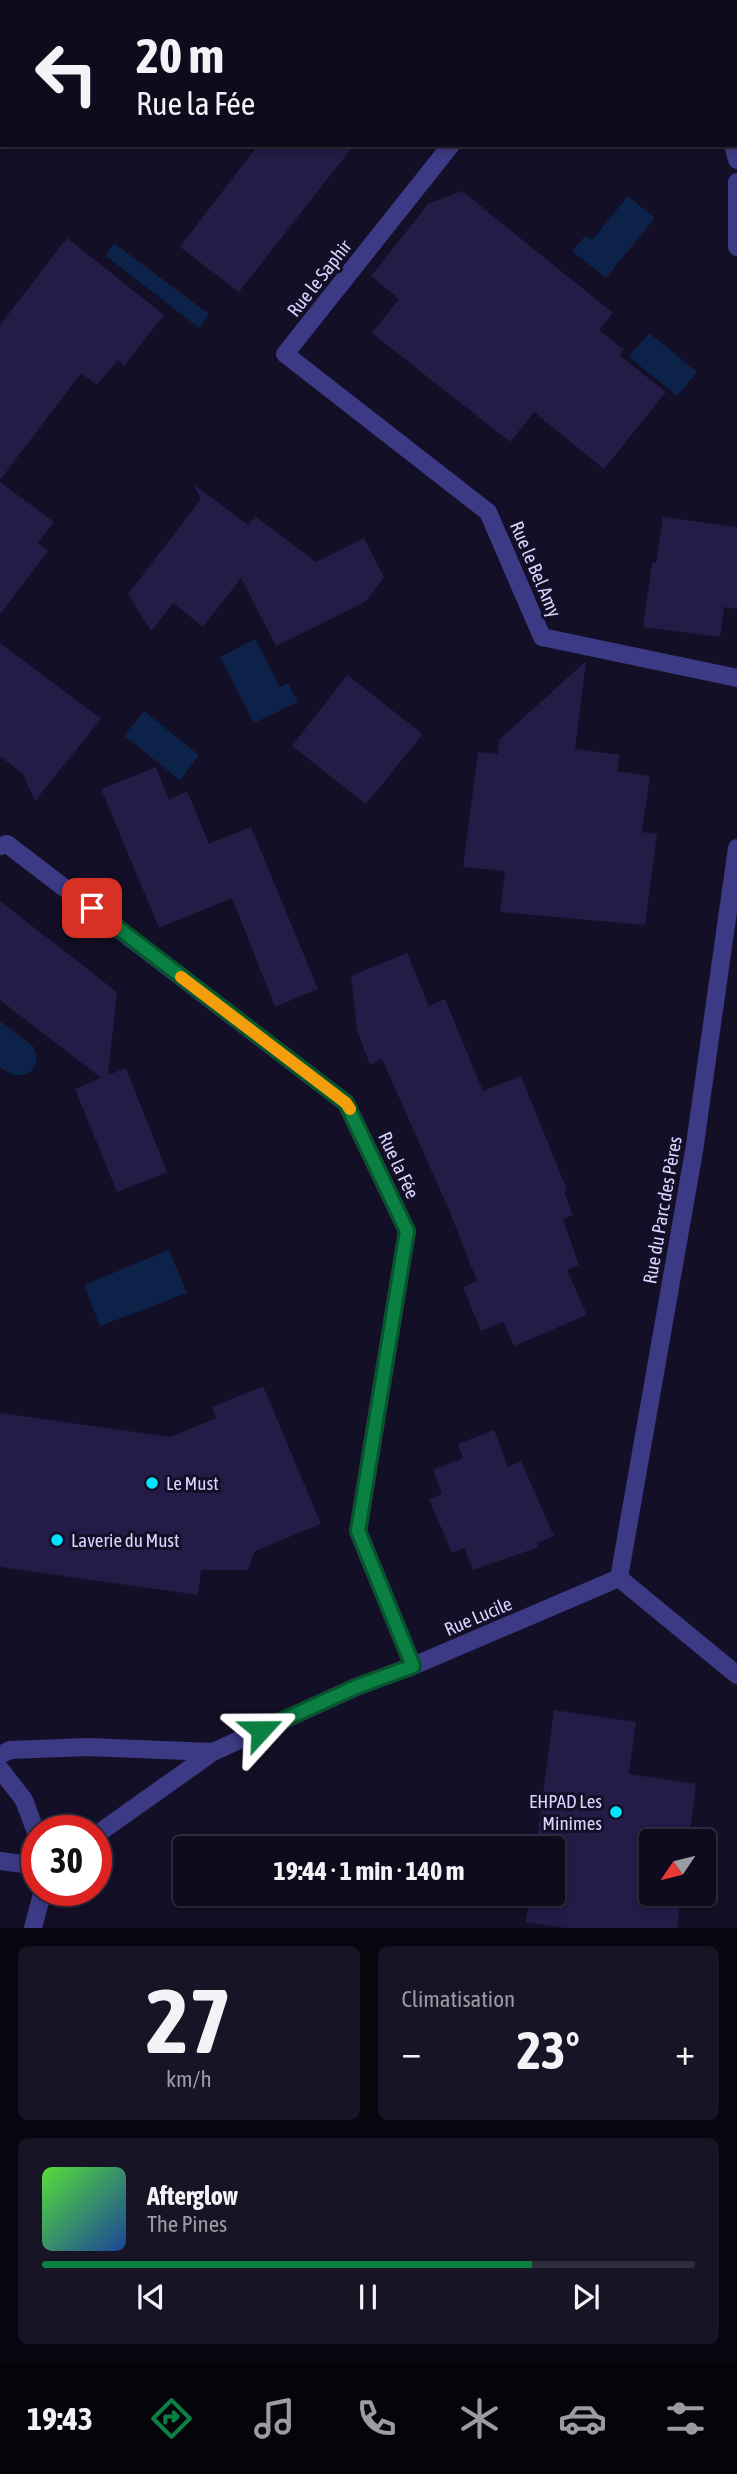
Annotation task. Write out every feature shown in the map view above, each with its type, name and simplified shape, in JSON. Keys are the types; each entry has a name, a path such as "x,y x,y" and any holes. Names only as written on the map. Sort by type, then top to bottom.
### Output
{"street":[{"name":"Rue le Saphir","path":"368,421 285,354 448,147"},
{"path":"737,182 737,247"},
{"name":"Rue le Bel Amy","path":"368,421 488,512 542,637 737,678"},
{"name":"Rue la Fée","path":"0,846 6,844 346,1103 407,1231 358,1531 413,1666"},
{"name":"Rue du Parc des Pères","path":"619,1578 694,1152 737,848"},
{"path":"619,1578 737,1675"},
{"name":"Rue Lucile","path":"112,1824 213,1752 356,1687 413,1666 619,1578"},
{"name":"Rue Lucile","path":"0,1755 10,1750 87,1747 213,1752"},
{"path":"0,1769 24,1800 30,1815"},
{"path":"0,1861 21,1864"},
{"path":"33,1928 39,1906"}],"water":[{"path":"628,196 655,218 606,278 572,251 585,236 592,240"},
{"path":"114,243 209,314 199,328 106,256"},
{"path":"649,333 697,372 677,396 629,357"},
{"path":"255,639 280,687 288,683 298,702 254,723 220,657"},
{"path":"144,711 199,755 180,780 124,736"},
{"path":"0,1021 33,1046 37,1057 35,1065 28,1073 12,1074 0,1067"},
{"path":"169,1250 187,1293 100,1326 84,1285"}],"building":[{"path":"256,147 352,147 239,292 180,247"},
{"path":"462,191 613,313 599,330 624,350 619,355 666,392 604,469 534,412 510,442 372,333 399,299 371,276 428,204"},
{"path":"67,238 164,315 124,366 118,360 97,385 81,373 0,480 0,325"},
{"path":"0,482 54,522 38,543 48,551 0,614"},
{"path":"193,484 248,525 255,516 316,562 364,538 384,577 365,602 276,646 241,578 203,627 173,603 151,631 128,594 201,499"},
{"path":"663,517 737,527 737,609 724,607 720,637 643,627 652,563 656,563"},
{"path":"0,643 101,719 35,801 23,774 0,756"},
{"path":"586,661 575,749 620,755 617,771 650,776 642,832 657,834 645,925 500,912 505,871 463,867 478,752 498,754 499,740"},
{"path":"347,675 423,734 366,804 292,746"},
{"path":"156,767 169,800 187,791 209,844 251,827 318,989 275,1007 232,898 159,928 101,789"},
{"path":"0,901 117,992 108,1075 126,1068 167,1172 117,1192 75,1089 101,1078 0,1000"},
{"path":"407,953 429,1006 445,999 483,1091 521,1076 567,1190 564,1192 573,1215 563,1219 579,1265 567,1270 587,1315 514,1346 503,1322 481,1331 463,1287 477,1281 449,1210 382,1059 370,1065 357,1030 351,976"},
{"name":"Le Must","path":"263,1386 321,1524 255,1551 248,1570 201,1570 198,1595 0,1567 0,1413 171,1437 216,1418 212,1407"},
{"path":"494,1430 508,1467 521,1461 554,1536 537,1543 539,1547 473,1570 464,1548 452,1553 429,1499 442,1494 433,1470 463,1458 458,1444"},
{"name":"EHPAD Les Minimes","path":"554,1710 636,1722 629,1774 696,1784 690,1829 639,1829 639,1906 680,1906 677,1928 566,1928 526,1922 528,1906 565,1906 565,1836 538,1836"}],"slow traffic":[{"path":"181,977 346,1103 350,1109"}],"place":[{"name":"Le Must","path":"152,1483"},
{"name":"Laverie du Must","path":"57,1540"},
{"name":"EHPAD Les Minimes","path":"616,1812"}],"route":[{"path":"92,908 346,1103 407,1231 358,1531 413,1666 356,1687 261,1730"}]}
